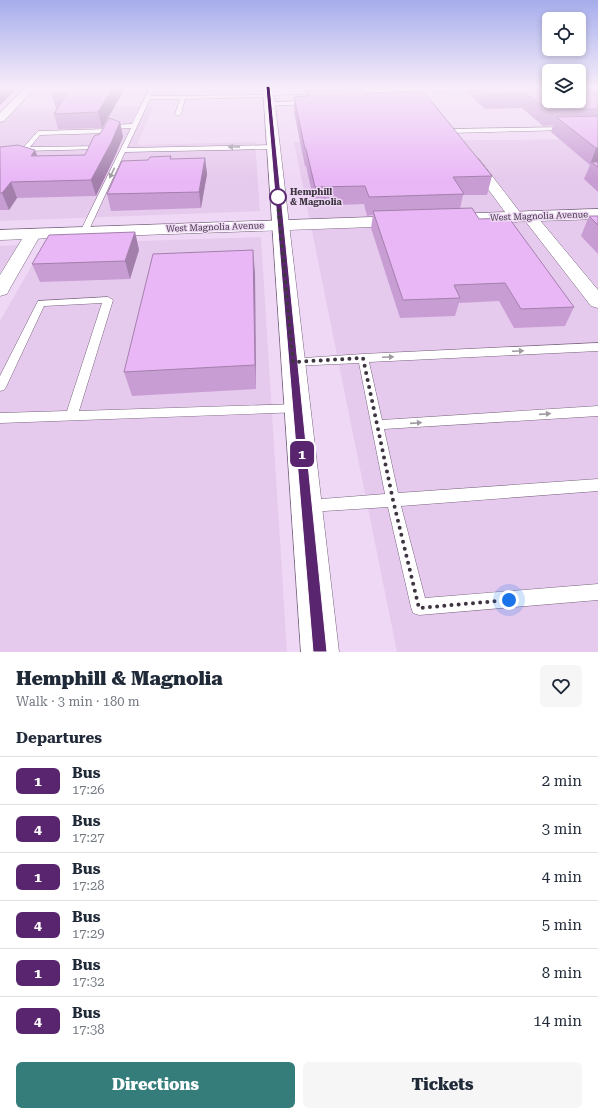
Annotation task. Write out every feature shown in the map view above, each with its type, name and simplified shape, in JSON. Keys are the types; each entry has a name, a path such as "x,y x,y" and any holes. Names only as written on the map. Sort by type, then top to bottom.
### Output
{"main road":[{"path":"271,117 320,652"},
{"name":"West Magnolia Avenue","path":"437,220 598,214"},
{"name":"West Magnolia Avenue","path":"0,235 413,220"}],"street":[{"path":"442,120 454,136"},
{"path":"467,153 598,302"},
{"path":"0,290 33,234"}],"lane":[{"path":"84,232 138,117"},
{"path":"106,136 38,132 25,149 99,148 106,136 111,127 134,126"},
{"path":"454,136 575,131"},
{"path":"123,150 273,147"},
{"path":"23,157 60,149"},
{"path":"0,388 41,303 108,300 72,415"},
{"path":"293,362 598,347"},
{"path":"363,358 393,500 419,608 598,592"},
{"path":"0,418 298,409"},
{"path":"377,425 598,411"},
{"path":"306,506 598,485"}],"shaded area":[{"path":"2,117 149,117 137,145 255,142 260,211 0,221 0,119"},
{"path":"598,139 598,652 397,652 294,142"},
{"path":"261,237 287,652 0,652 0,321 44,244"},
{"path":"18,245 0,273 0,246"}],"building":[{"path":"298,117 444,117 492,176 453,177 464,194 369,197 365,186 315,187"},
{"path":"557,117 598,117 598,148"},
{"path":"109,118 120,122 112,141 91,180 11,182 2,193 0,193 0,147 18,145 35,150 31,156 85,155 94,136 100,134"},
{"path":"171,156 170,159 205,158 199,192 107,194 122,161 148,160 150,157"},
{"path":"591,162 598,162 598,167"},
{"path":"472,208 479,219 509,218 574,307 521,309 505,283 454,285 460,298 403,300 373,211"},
{"path":"589,216 598,216 598,225"},
{"path":"135,232 125,261 32,264 49,235"},
{"path":"253,250 255,365 124,372 153,254"}],"bus line":[{"name":"1","path":"271,117 320,652"}],"place":[{"name":"Hemphill & Magnolia","path":"278,197"}],"route":[{"path":"278,197 277,193 293,362 363,358 393,500 419,608 509,600"}]}
